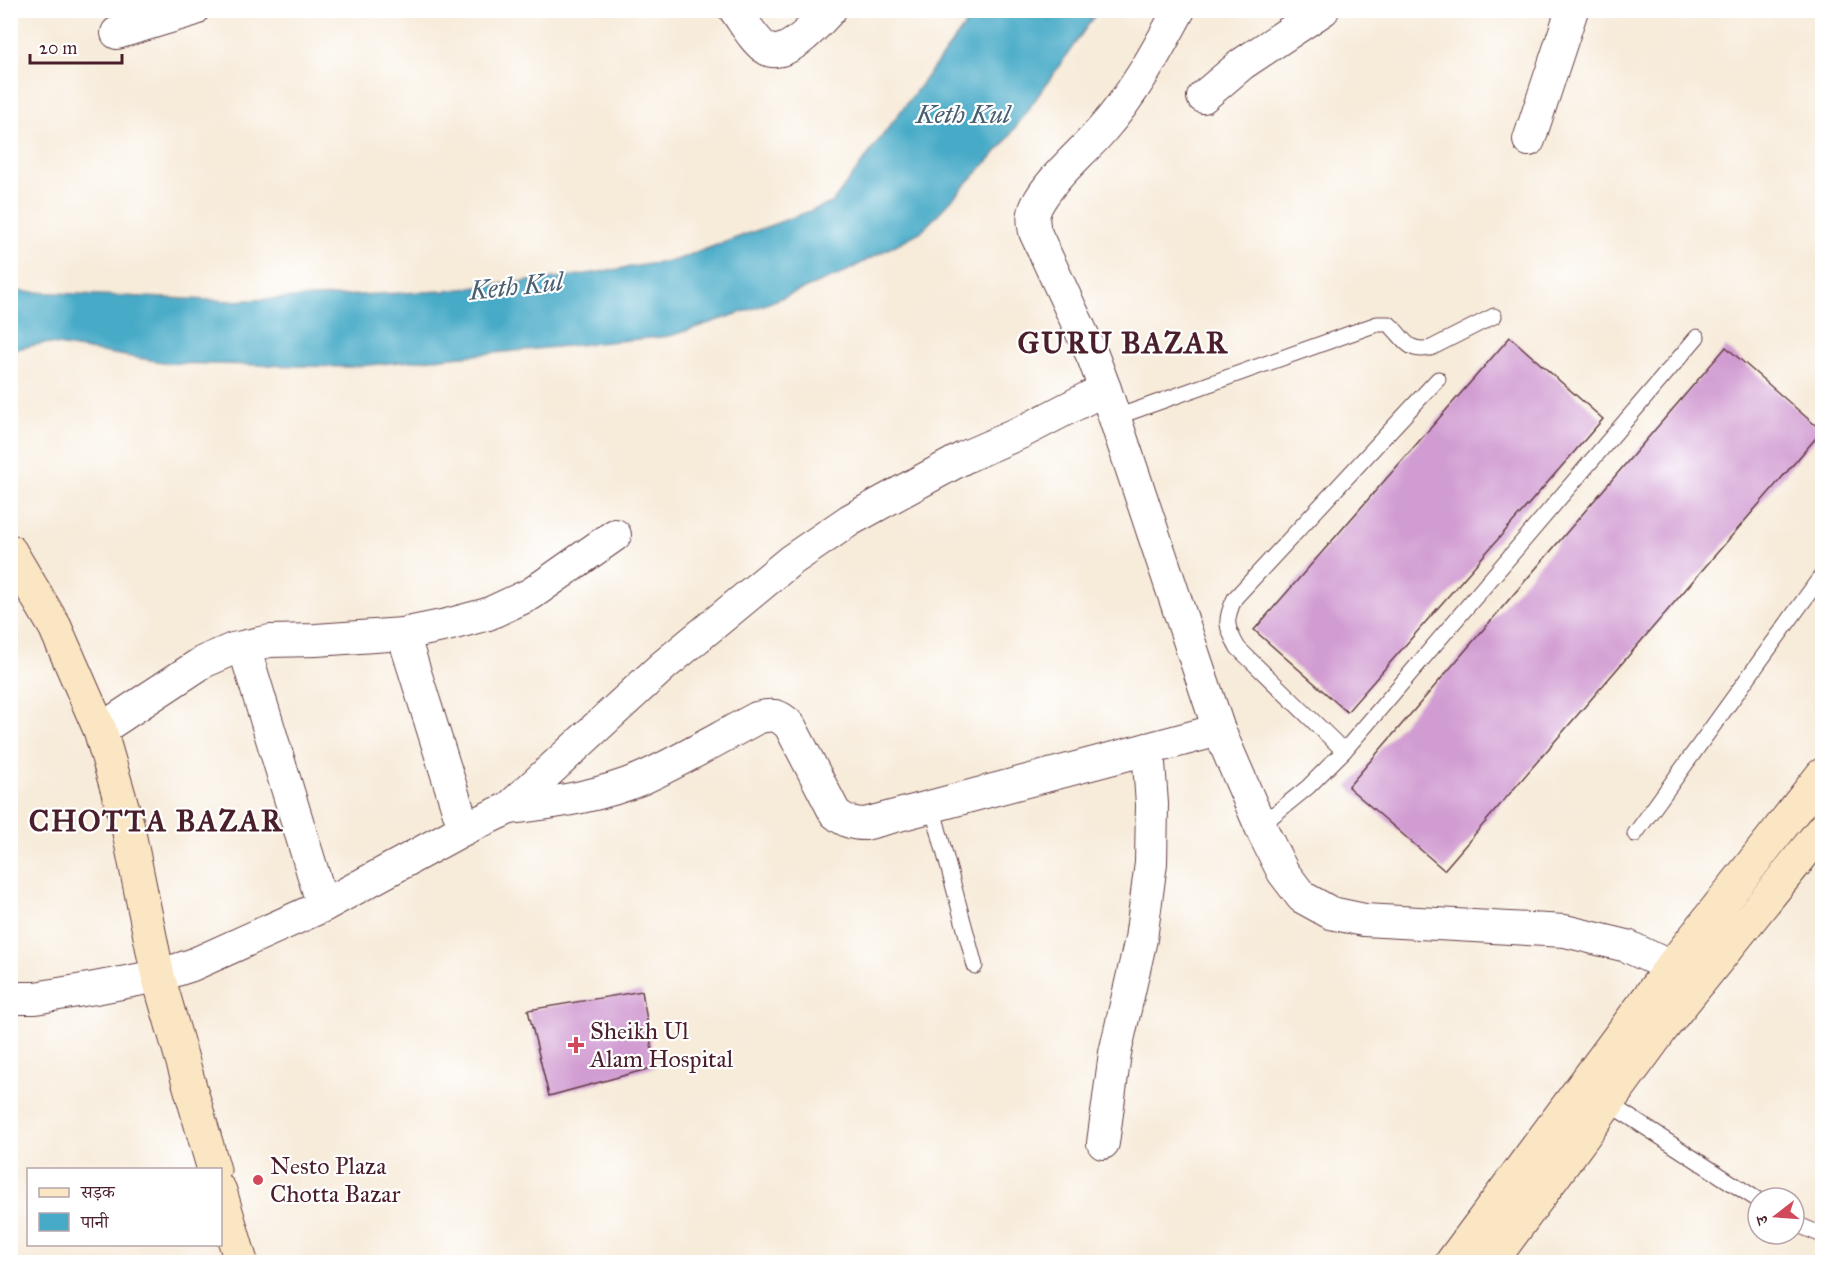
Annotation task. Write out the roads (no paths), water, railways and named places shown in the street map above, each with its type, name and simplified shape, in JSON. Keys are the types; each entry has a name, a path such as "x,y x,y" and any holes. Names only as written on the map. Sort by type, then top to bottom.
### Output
{"main road":[{"path":"10,551 55,627 100,730 127,823 158,976 213,1168"},
{"path":"1452,1263 1671,967 1822,775"},
{"path":"1491,1263 1664,1026 1822,830"},
{"path":"222,1198 241,1263"}],"street":[{"path":"117,33 193,10"},
{"path":"735,10 762,46 771,52 789,47 830,10"},
{"path":"1179,10 1148,69 1103,129 1047,190 1032,218 1035,232 1093,357 1105,389 1219,730 1260,826 1283,872 1302,897 1331,913 1364,920 1565,931 1627,946 1671,967 1697,986"},
{"path":"1203,97 1242,64 1323,10"},
{"path":"1529,140 1572,10"},
{"path":"10,998 35,998 65,993 158,976 192,965 323,906 509,808 663,666 790,561 850,520 919,482 1105,389"},
{"path":"100,730 203,662 233,649 270,641 403,634 488,614 531,594 615,535"},
{"path":"403,634 464,830"},
{"path":"244,646 323,906"},
{"path":"509,808 556,803 642,778 757,718 770,715 783,718 790,726 835,813 845,822 865,824 1219,730"},
{"path":"1102,1143 1115,1053 1141,939 1151,863 1152,804 1148,749"}],"lane":[{"path":"1114,418 1377,324 1389,324 1411,347 1415,350 1422,350 1431,348 1494,316"},
{"path":"1260,826 1308,787 1344,751 1697,337"},
{"path":"1344,751 1238,648 1228,630 1228,612 1235,598 1438,378"},
{"path":"1635,834 1822,575"},
{"path":"932,806 975,966"},
{"path":"1608,1103 1746,1192"},
{"path":"1806,1228 1822,1235"}],"water":[{"name":"Keth Kul","path":"976,11 1098,11 1003,145 922,231 841,274 761,306 670,336 349,367 169,363 45,343 11,350 11,291 232,301 444,291 580,275 676,260 832,203"}],"place":[{"name":"Sheikh Ul Alam Hospital","path":"576,1045"},
{"name":"Nesto Plaza Chotta Bazar","path":"258,1180"}],"district":[{"name":"GURU BAZAR","path":"1123,343"},
{"name":"CHOTTA BAZAR","path":"156,821"}]}
